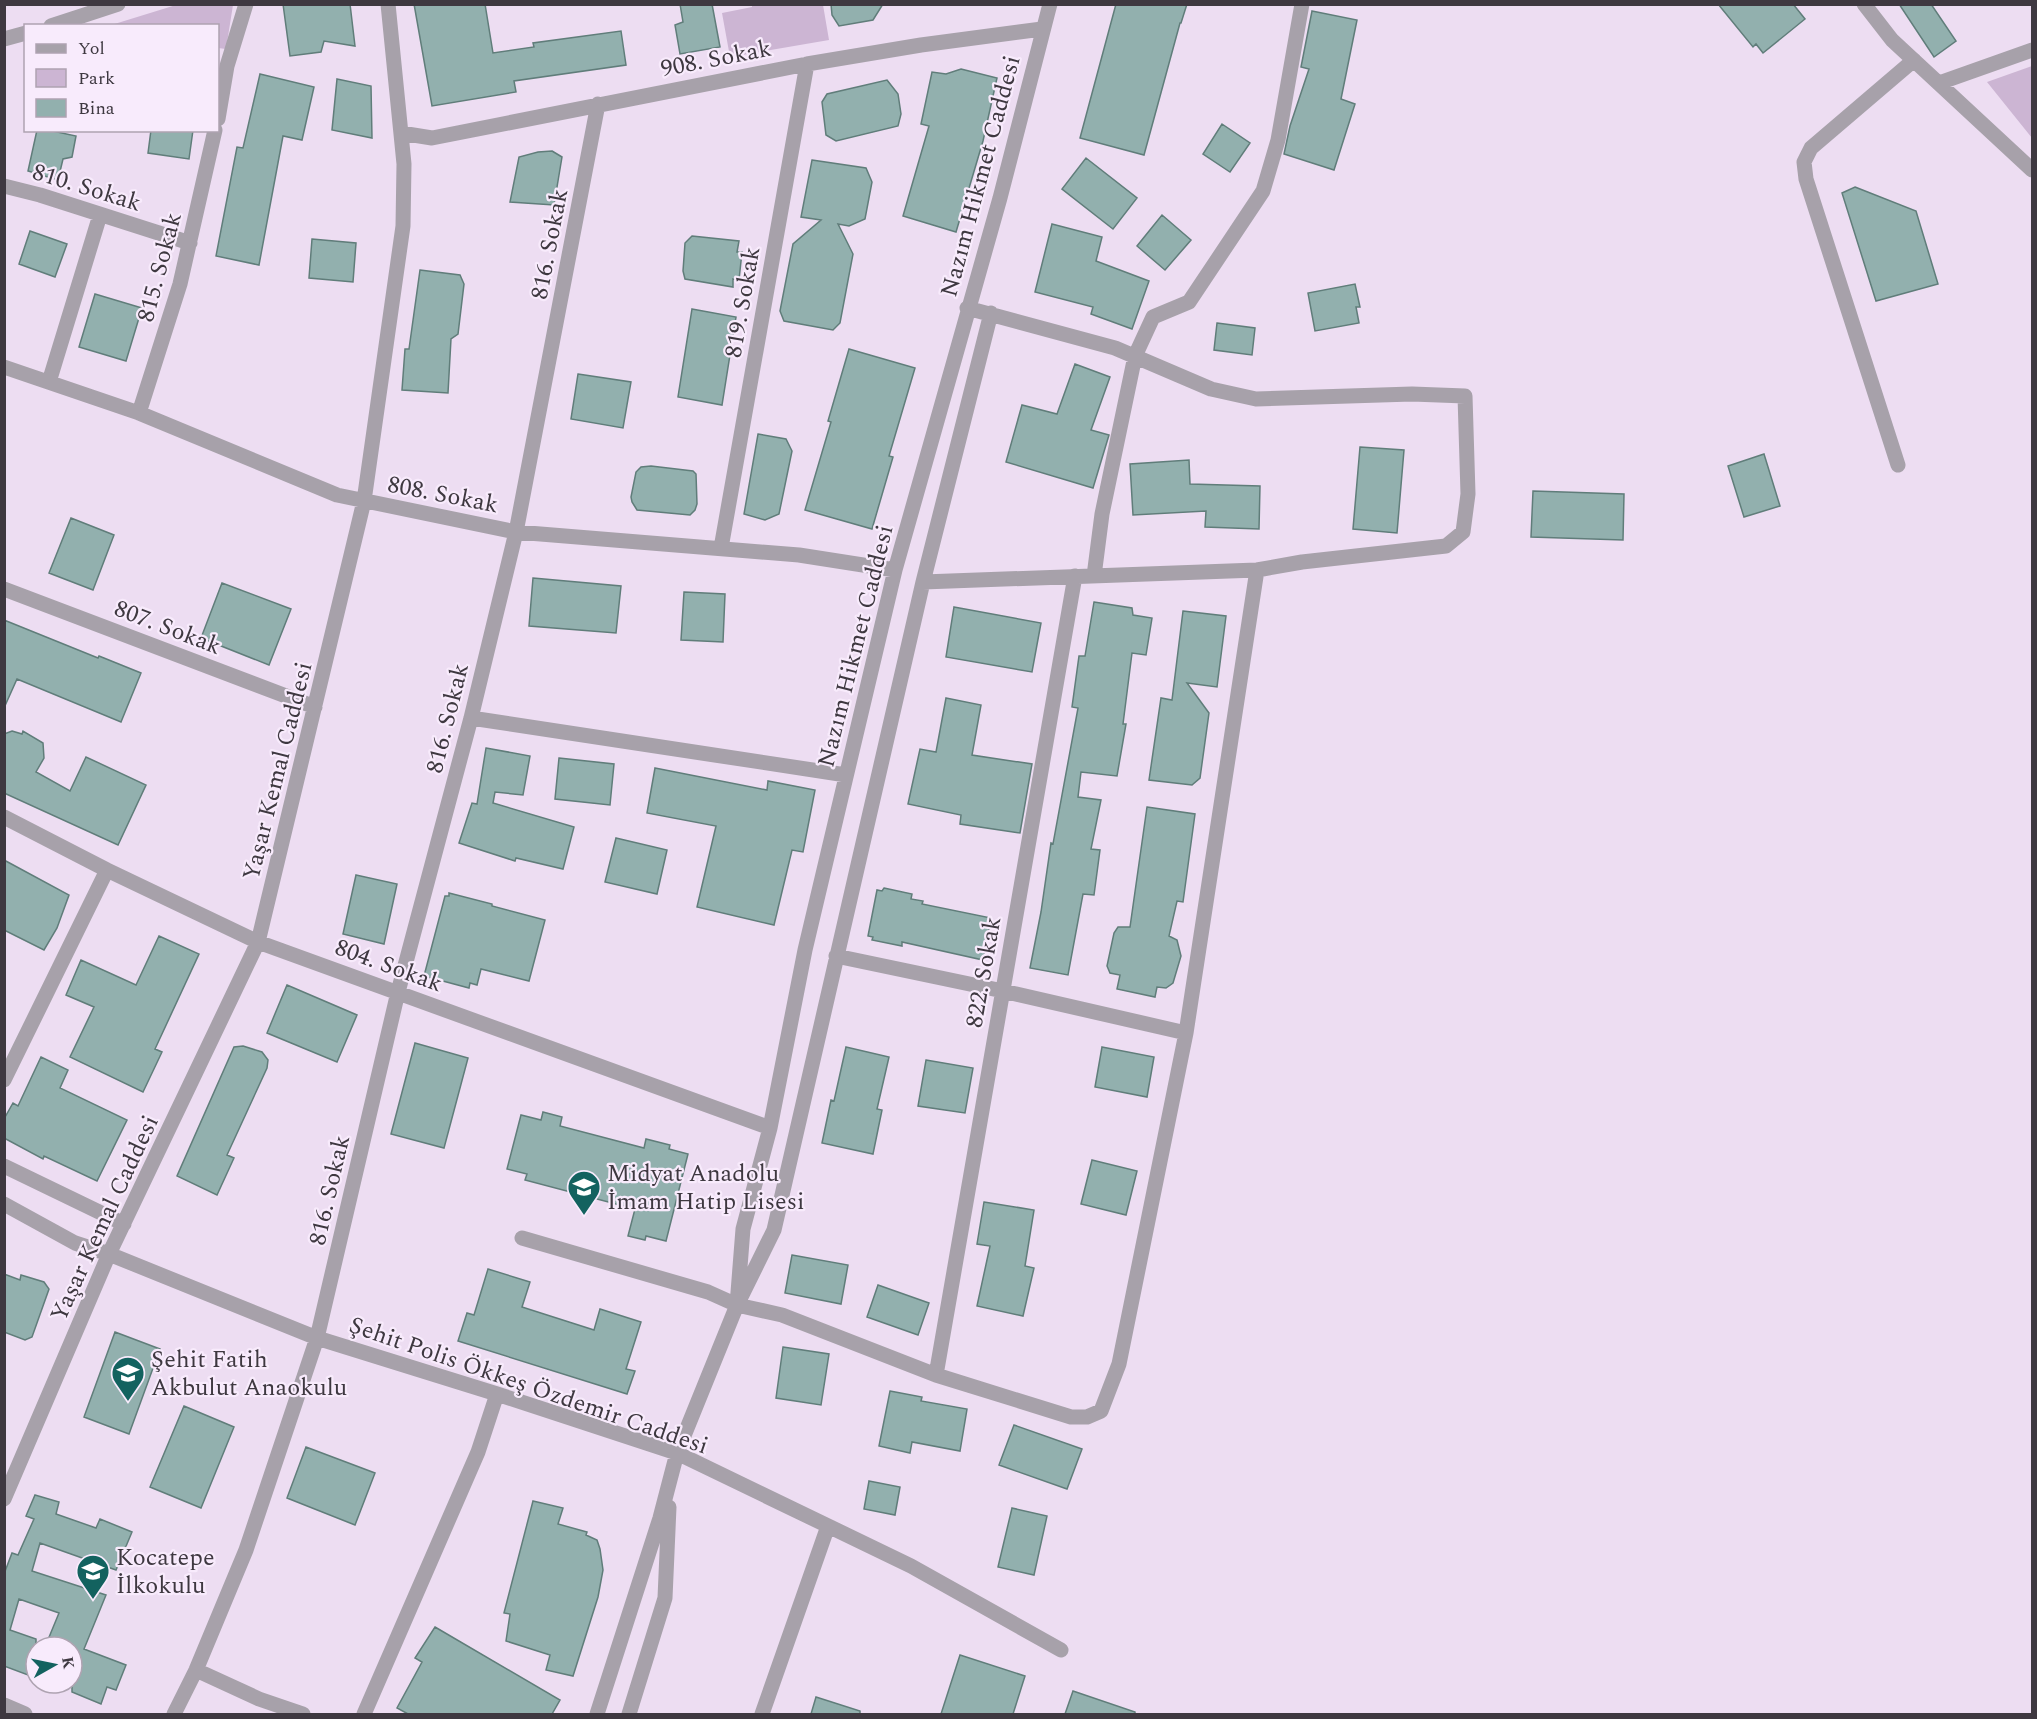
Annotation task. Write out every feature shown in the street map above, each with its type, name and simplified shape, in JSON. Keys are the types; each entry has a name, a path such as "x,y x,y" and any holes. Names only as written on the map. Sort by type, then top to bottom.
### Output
{"street":[{"path":"57,24 118,4"},
{"path":"219,106 222,66 246,4"},
{"name":"Yaşar Kemal Caddesi","path":"4,1499 109,1254 258,942 364,501 404,225 404,164 388,4"},
{"name":"Nazım Hikmet Caddesi","path":"737,1305 743,1228 770,1128 805,950 895,570 967,308 1000,198 1050,4"},
{"path":"1094,576 1102,513 1135,356 1153,317 1189,302 1263,191 1278,140 1302,4"},
{"path":"1864,4 1892,40 2032,170"},
{"name":"908. Sokak","path":"401,134 432,138 807,64 921,45 1042,29"},
{"path":"4,39 24,34"},
{"path":"1939,83 2032,50"},
{"path":"1898,465 1806,179 1804,162 1811,148 1914,60"},
{"name":"819. Sokak","path":"721,548 807,64"},
{"name":"816. Sokak","path":"174,1714 196,1670 246,1550 317,1338 398,992 471,718 516,532 598,104"},
{"name":"815. Sokak","path":"139,413 180,284 215,132"},
{"name":"810. Sokak","path":"4,186 190,243"},
{"path":"49,382 100,215"},
{"path":"923,582 1257,570 1302,562 1446,546 1463,532 1468,494 1465,396 1412,394 1256,399 1211,389 1115,348 967,308"},
{"name":"Nazım Hikmet Caddesi","path":"597,1714 660,1518 676,1453 737,1305 774,1230 923,582 991,313"},
{"name":"808. Sokak","path":"4,368 139,413 337,495 516,532 799,555 895,570"},
{"path":"522,1238 708,1292 737,1305 782,1315 936,1375 1071,1417 1087,1417 1101,1411 1119,1364 1186,1033 1257,570"},
{"name":"822. Sokak","path":"936,1375 1075,576"},
{"name":"807. Sokak","path":"4,589 315,707"},
{"path":"471,718 846,775"},
{"name":"804. Sokak","path":"4,817 107,870 258,942 770,1128"},
{"path":"4,1080 107,870"},
{"path":"836,956 1186,1033"},
{"path":"4,1166 124,1224"},
{"name":"Şehit Polis Ökkeş Özdemir Caddesi","path":"4,1204 75,1242 317,1338 676,1453 911,1566 1061,1650"},
{"path":"364,1714 478,1452 497,1394"},
{"path":"629,1714 665,1599 670,1478"},
{"path":"762,1714 828,1526"},
{"path":"196,1670 259,1699 303,1714"},
{"path":"4,1705 25,1714"}],"green space":[{"path":"176,5 233,5 226,49 219,48 219,24 114,24"},
{"path":"752,5 823,5 829,40 730,57 722,13 752,7"},
{"path":"2032,66 2032,138 1987,82"}],"building":[{"path":"283,4 350,4 355,46 324,41 321,52 290,56"},
{"path":"414,4 485,4 493,53 534,47 533,43 621,31 626,65 514,81 516,92 432,106"},
{"path":"680,4 712,4 720,47 680,54 675,25 683,22"},
{"path":"831,4 883,4 873,20 839,26 832,15"},
{"path":"1116,4 1187,4 1144,155 1080,138"},
{"path":"1718,4 1793,4 1805,19 1763,53 1756,44 1753,47"},
{"path":"1899,4 1931,4 1956,41 1934,57"},
{"path":"1312,11 1357,20 1341,99 1355,104 1334,170 1284,154 1290,126 1309,69 1301,67"},
{"path":"961,69 997,78 983,141 956,232 903,216 929,126 921,124 932,72 946,74"},
{"path":"260,74 314,87 302,140 283,136 259,265 216,256 237,147 243,148"},
{"path":"337,79 371,86 372,138 332,130"},
{"path":"887,80 898,94 901,114 898,126 836,141 826,135 822,102 827,94"},
{"path":"1222,124 1250,143 1230,172 1203,154"},
{"path":"37,132 57,132 76,136 72,157 63,159 58,180 28,171"},
{"path":"151,132 193,132 189,159 148,153"},
{"path":"552,151 562,157 554,205 510,202 519,157"},
{"path":"1086,158 1137,198 1113,229 1062,189"},
{"path":"812,160 866,168 872,182 865,219 849,226 838,224 853,254 840,323 833,330 784,321 780,311 793,244 821,220 801,217"},
{"path":"1855,187 1916,211 1938,284 1876,301 1842,193"},
{"path":"1162,215 1191,240 1165,270 1137,246"},
{"path":"1052,224 1102,237 1096,261 1149,281 1132,329 1091,314 1093,307 1035,292"},
{"path":"30,231 67,244 55,277 19,264"},
{"path":"692,236 739,241 737,252 742,252 739,280 733,279 733,287 685,279 683,271 685,243"},
{"path":"312,239 356,243 353,282 309,278"},
{"path":"420,270 460,275 464,284 458,334 451,339 448,393 402,390 405,349 409,349"},
{"path":"1355,284 1360,307 1356,307 1359,323 1315,331 1308,293"},
{"path":"95,294 142,308 126,361 79,347"},
{"path":"692,309 736,317 722,405 678,397"},
{"path":"1217,323 1255,328 1252,355 1214,350"},
{"path":"849,349 915,368 889,456 893,457 872,529 805,510 831,422 828,421"},
{"path":"1075,364 1110,377 1091,430 1109,435 1093,488 1006,462 1022,405 1057,414"},
{"path":"578,374 631,382 623,428 571,419"},
{"path":"758,434 786,439 792,451 779,514 765,520 744,514"},
{"path":"1360,447 1404,450 1397,533 1353,529"},
{"path":"1764,454 1780,506 1744,517 1728,466"},
{"path":"1189,460 1190,484 1260,486 1259,529 1205,527 1206,511 1133,515 1130,464"},
{"path":"641,467 693,471 696,474 697,504 690,515 637,510 631,497 636,472"},
{"path":"1533,491 1624,494 1623,540 1531,537"},
{"path":"71,518 114,535 93,590 49,573"},
{"path":"533,578 621,586 616,633 529,626"},
{"path":"222,583 291,609 269,665 201,638"},
{"path":"684,592 725,594 723,642 681,640"},
{"path":"1094,602 1132,608 1133,615 1152,618 1146,655 1132,653 1123,724 1126,724 1117,776 1081,772 1078,797 1101,800 1091,849 1100,850 1094,895 1083,894 1068,975 1030,968 1051,843 1053,844 1078,708 1072,707 1079,656 1085,656"},
{"path":"954,607 1041,623 1032,672 946,657"},
{"path":"1183,611 1226,616 1217,687 1187,683 1209,713 1200,778 1192,785 1149,780 1161,698 1172,700"},
{"path":"4,620 141,673 121,722 17,679 4,708"},
{"path":"946,698 981,705 972,755 1032,764 1020,833 960,824 961,815 908,804 920,749 936,752"},
{"path":"12,731 22,734 23,731 43,743 44,758 36,772 70,791 86,757 146,785 118,845 4,793 4,734"},
{"path":"486,748 530,756 523,795 495,792 493,803 574,827 563,869 516,858 515,861 459,843 472,803 477,804"},
{"path":"559,758 614,764 610,805 555,799"},
{"path":"655,768 767,790 768,781 815,790 803,852 792,850 774,925 697,907 716,826 647,813"},
{"path":"1147,807 1195,814 1183,902 1177,901 1169,936 1177,940 1181,956 1173,983 1166,988 1157,987 1155,997 1117,989 1120,975 1110,973 1107,966 1114,933 1118,927 1130,927"},
{"path":"616,838 667,850 657,894 605,882"},
{"path":"4,860 69,895 57,928 44,950 4,930"},
{"path":"356,875 397,884 384,944 343,934"},
{"path":"884,888 912,894 911,899 923,901 922,904 991,918 983,960 902,942 902,946 872,940 873,937 868,936 877,890 882,891"},
{"path":"449,893 545,920 529,981 481,969 477,985 470,983 469,988 424,976 445,896 449,896"},
{"path":"159,936 199,954 155,1049 162,1052 143,1092 70,1057 94,1007 66,995 81,960 136,985"},
{"path":"287,985 357,1015 337,1062 267,1033"},
{"path":"415,1043 468,1058 444,1148 391,1134"},
{"path":"243,1046 262,1052 268,1060 267,1068 227,1155 234,1158 217,1195 177,1176 234,1047"},
{"path":"846,1047 889,1057 877,1109 882,1110 873,1154 822,1143"},
{"path":"1102,1047 1154,1057 1147,1097 1095,1087"},
{"path":"41,1057 68,1070 60,1088 127,1120 97,1181 44,1156 43,1159 4,1138 4,1119 13,1103 18,1106"},
{"path":"926,1060 973,1068 965,1113 918,1106"},
{"path":"543,1112 562,1117 560,1126 644,1148 646,1139 670,1145 669,1149 688,1154 666,1241 646,1236 645,1240 628,1236 635,1209 525,1180 527,1174 507,1169 521,1115 541,1120"},
{"path":"1092,1160 1137,1171 1126,1215 1081,1204"},
{"path":"984,1202 1034,1210 1025,1266 1034,1268 1023,1316 977,1306 990,1246 977,1244"},
{"path":"792,1255 848,1265 841,1304 785,1293"},
{"path":"488,1269 530,1282 522,1307 594,1330 600,1309 641,1322 626,1369 635,1371 627,1394 458,1341 467,1313 474,1315"},
{"path":"4,1274 20,1280 21,1275 44,1282 49,1289 32,1337 25,1340 4,1332"},
{"path":"878,1285 929,1303 918,1335 867,1317"},
{"path":"115,1332 160,1349 129,1434 84,1417"},
{"path":"783,1347 829,1354 821,1405 776,1398"},
{"path":"890,1391 922,1397 921,1401 967,1409 960,1451 912,1442 910,1453 879,1446"},
{"path":"184,1406 234,1427 201,1508 150,1487"},
{"path":"1014,1425 1082,1449 1067,1489 999,1465"},
{"path":"306,1447 375,1473 355,1525 287,1498"},
{"path":"869,1481 900,1487 895,1515 864,1509"},
{"path":"35,1495 59,1502 56,1514 96,1528 100,1519 132,1532 116,1570 40,1543 32,1571 106,1595 84,1649 84,1635 50,1635 59,1613 19,1599 10,1630 24,1635 24,1674 4,1666 4,1574 12,1553 18,1555 34,1519 26,1516"},
{"path":"533,1501 563,1508 558,1524 587,1532 586,1535 597,1540 600,1549 603,1570 598,1597 573,1676 546,1670 550,1655 506,1641 510,1614 504,1613"},
{"path":"1012,1508 1047,1516 1034,1575 998,1567"},
{"path":"435,1627 560,1700 552,1714 408,1714 397,1708 422,1662 415,1658"},
{"path":"84,1649 126,1665 116,1690 107,1687 101,1704 79,1695 84,1695"},
{"path":"960,1655 1025,1676 1013,1714 941,1714"},
{"path":"1073,1691 1135,1712 1135,1714 1065,1714"},
{"path":"816,1697 860,1711 860,1714 811,1714"}],"place":[{"name":"Midyat Anadolu İmam Hatip Lisesi","path":"584,1216"},
{"name":"Şehit Fatih Akbulut Anaokulu","path":"128,1402"},
{"name":"Kocatepe İlkokulu","path":"93,1600"}]}
